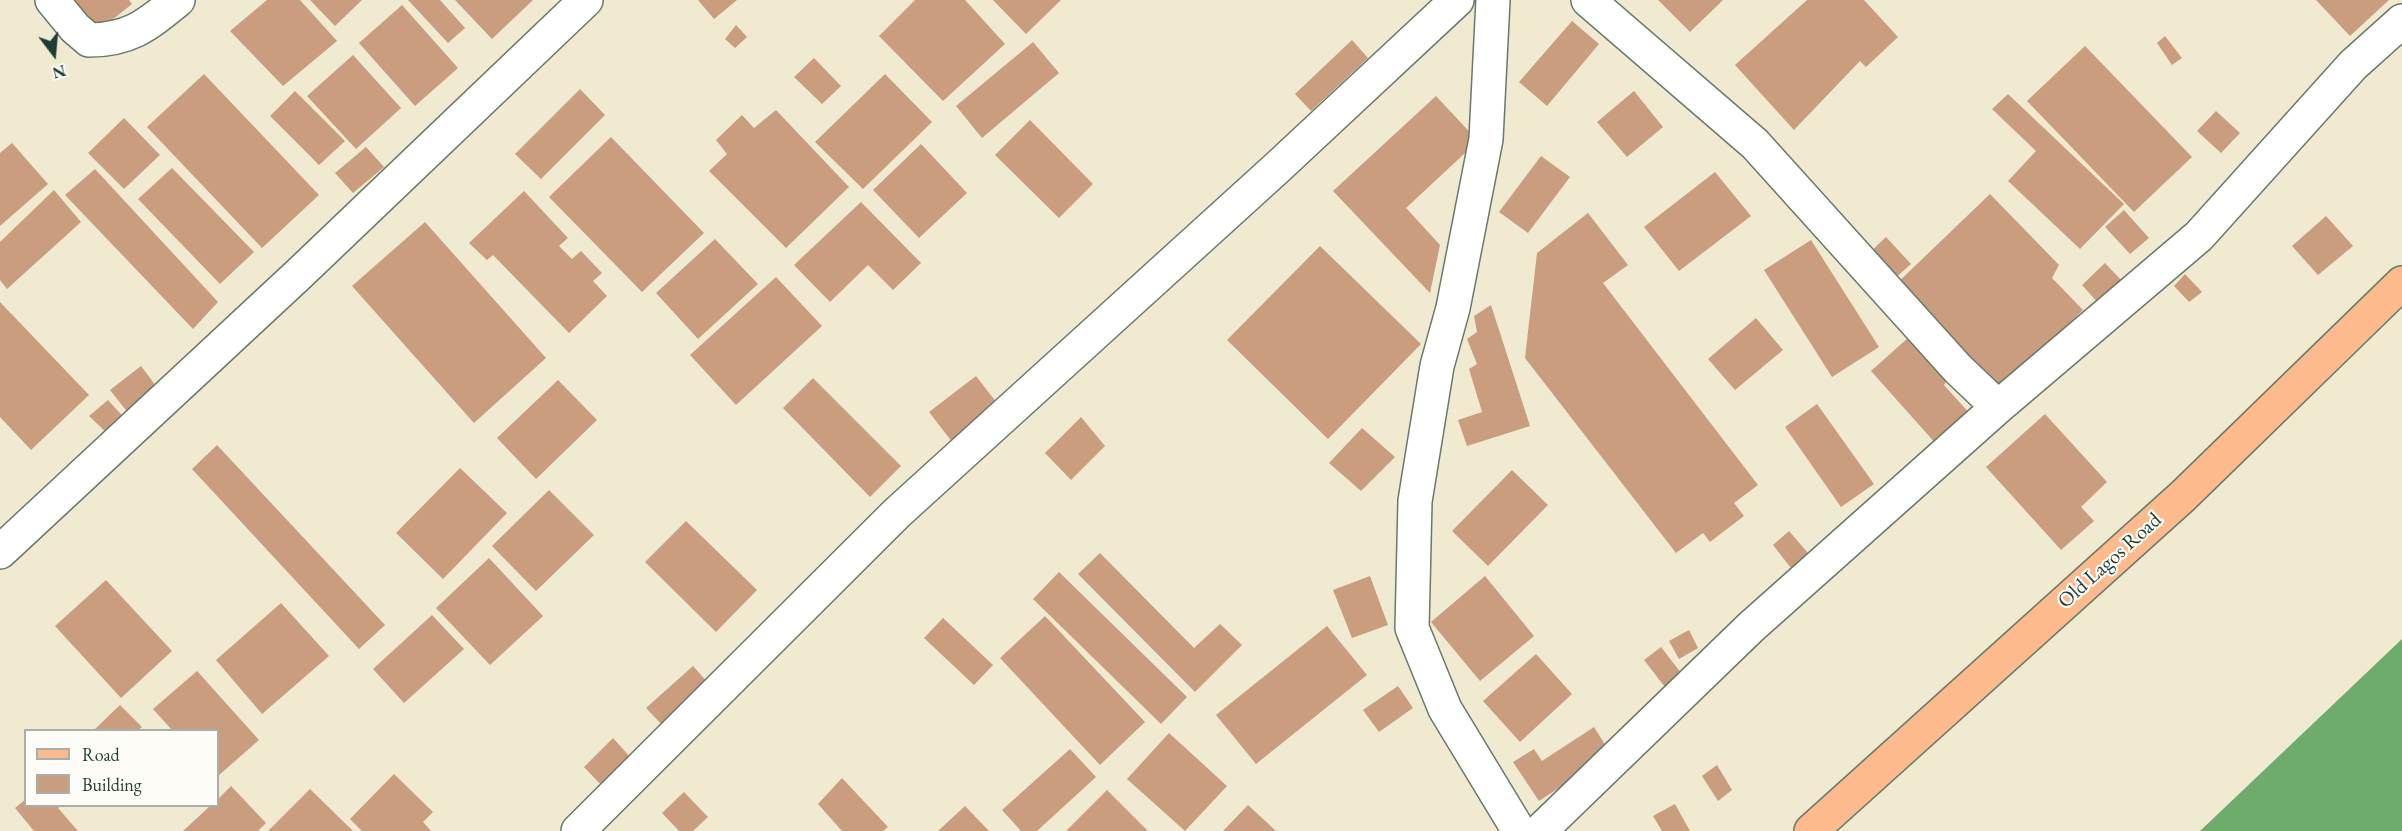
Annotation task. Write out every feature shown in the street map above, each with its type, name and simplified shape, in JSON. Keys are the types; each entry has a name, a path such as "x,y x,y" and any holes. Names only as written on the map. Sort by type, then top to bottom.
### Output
{"main road":[{"name":"Old Lagos Road","path":"1811,831 2183,496 2402,283"}],"street":[{"path":"52,0 75,28 89,40 115,40 151,21 177,0"},
{"path":"0,552 298,274 586,0"},
{"path":"578,831 897,513 1278,167 1457,0"},
{"path":"1493,0 1486,139 1453,308 1437,366 1415,501 1412,628 1445,709 1519,831"},
{"path":"1588,0 1755,144 1958,369 1998,407"},
{"path":"1540,831 1751,627 1998,407 2199,236 2353,65 2402,21"}],"green space":[{"path":"2402,639 2402,831 2200,831"}],"building":[{"path":"71,0 129,0 132,4 97,32"},
{"path":"267,0 300,0 337,41 283,86 230,31"},
{"path":"310,0 362,0 335,26"},
{"path":"408,0 440,0 465,28 448,43"},
{"path":"455,0 533,0 492,39"},
{"path":"698,0 737,0 714,19"},
{"path":"915,0 965,0 1005,44 943,101 879,36"},
{"path":"993,0 1061,0 1026,34"},
{"path":"1658,0 1723,0 1690,32"},
{"path":"1807,0 1864,0 1898,37 1866,67 1860,61 1794,130 1735,65"},
{"path":"2316,0 2389,0 2350,36"},
{"path":"402,5 458,68 415,106 359,43"},
{"path":"1572,21 1599,44 1547,106 1519,82"},
{"path":"736,25 747,37 735,48 725,39"},
{"path":"2165,36 2182,58 2172,65 2157,43"},
{"path":"1352,40 1368,58 1311,111 1295,94"},
{"path":"1033,42 1059,73 982,138 956,106"},
{"path":"2085,46 2192,157 2134,212 2027,101"},
{"path":"353,55 401,108 356,149 307,96"},
{"path":"814,58 841,86 822,104 794,77"},
{"path":"204,74 319,195 262,248 147,127"},
{"path":"885,74 932,122 863,189 815,142"},
{"path":"580,89 605,115 541,179 515,154"},
{"path":"295,91 345,141 319,165 270,116"},
{"path":"1634,91 1663,127 1627,157 1597,122"},
{"path":"2008,94 2124,204 2080,249 2008,181 2036,151 1992,109"},
{"path":"1436,96 1478,141 1406,208 1440,245 1430,293 1333,191"},
{"path":"776,110 849,187 786,248 709,171 727,154 716,140 742,115 754,128"},
{"path":"2216,111 2240,133 2221,153 2197,131"},
{"path":"124,118 160,155 124,189 88,153"},
{"path":"1030,120 1093,184 1059,218 995,155"},
{"path":"611,137 704,233 642,292 549,197"},
{"path":"12,143 48,184 0,226 0,153"},
{"path":"921,144 967,193 919,238 873,190"},
{"path":"366,147 384,167 353,193 335,173"},
{"path":"1541,156 1570,177 1528,233 1499,212"},
{"path":"172,168 254,252 220,284 138,199"},
{"path":"95,169 218,302 193,329 65,195"},
{"path":"1715,172 1751,216 1679,271 1644,227"},
{"path":"54,190 81,222 7,289 0,280 0,242"},
{"path":"524,191 568,238 559,246 572,259 581,251 602,273 593,281 607,296 569,333 493,255 487,260 469,243"},
{"path":"1990,194 2059,265 2052,278 2083,310 1995,395 1892,288"},
{"path":"861,202 921,263 893,290 868,265 830,302 794,265"},
{"path":"2124,210 2149,238 2130,254 2105,227"},
{"path":"1588,213 1628,265 1603,283 1758,485 1734,503 1744,516 1710,542 1703,533 1676,553 1525,358 1537,253"},
{"path":"2326,216 2353,246 2318,275 2292,246"},
{"path":"425,222 546,358 474,423 352,286"},
{"path":"1886,237 1911,264 1892,281 1866,256"},
{"path":"715,239 758,284 698,339 656,293"},
{"path":"1811,240 1879,347 1832,377 1764,270"},
{"path":"1320,246 1421,344 1328,439 1227,340"},
{"path":"2105,263 2123,282 2099,304 2082,285"},
{"path":"2185,274 2202,292 2189,302 2174,286"},
{"path":"776,277 822,326 736,405 690,355"},
{"path":"0,302 89,395 31,450 0,417"},
{"path":"1491,305 1530,426 1467,446 1458,420 1482,412 1469,369 1477,364 1467,339 1477,332 1474,316"},
{"path":"1756,318 1783,350 1735,390 1708,359"},
{"path":"1909,337 1948,378 1944,385 1971,415 1937,445 1871,371"},
{"path":"141,366 159,390 129,414 110,390"},
{"path":"976,376 1000,407 953,443 929,412"},
{"path":"813,378 901,466 870,497 783,408"},
{"path":"558,380 597,420 536,479 497,438"},
{"path":"108,400 126,420 110,436 89,416"},
{"path":"1817,404 1874,484 1841,507 1785,427"},
{"path":"2045,414 2107,482 2081,507 2094,521 2061,550 1986,467"},
{"path":"1081,417 1105,446 1071,480 1045,453"},
{"path":"1362,428 1395,457 1361,491 1329,463"},
{"path":"217,445 385,625 359,649 192,469"},
{"path":"460,468 507,513 443,579 396,533"},
{"path":"1512,470 1548,505 1488,566 1452,531"},
{"path":"549,490 594,535 536,591 492,546"},
{"path":"686,521 757,590 716,632 645,562"},
{"path":"1789,531 1808,553 1791,568 1773,545"},
{"path":"1100,553 1194,648 1220,624 1242,645 1195,692 1078,574"},
{"path":"489,558 543,616 490,665 436,608"},
{"path":"1059,572 1187,697 1161,724 1033,599"},
{"path":"1370,576 1388,625 1352,638 1333,590"},
{"path":"1485,576 1534,636 1480,681 1431,622"},
{"path":"106,580 172,651 121,698 55,626"},
{"path":"281,603 329,656 262,714 216,660"},
{"path":"432,615 464,649 404,703 373,669"},
{"path":"1045,616 1145,722 1100,765 1000,658"},
{"path":"943,618 993,665 974,685 924,638"},
{"path":"1327,626 1367,675 1256,764 1216,715"},
{"path":"1689,630 1698,648 1679,659 1669,641"},
{"path":"1661,647 1685,678 1668,691 1644,660"},
{"path":"1536,654 1572,694 1520,742 1483,701"},
{"path":"693,666 710,685 664,727 646,708"},
{"path":"197,671 259,740 219,775 219,729 171,729 153,709"},
{"path":"1398,686 1413,708 1379,732 1363,710"},
{"path":"120,705 142,727 139,729 95,729"},
{"path":"1594,727 1611,754 1539,801 1513,762 1534,749 1542,761"},
{"path":"1169,733 1227,786 1185,831 1127,779"},
{"path":"613,738 632,759 603,787 584,767"},
{"path":"1070,749 1096,777 1037,831 1021,831 1002,810"},
{"path":"1717,765 1732,790 1718,801 1702,776"},
{"path":"394,774 433,812 423,822 431,831 362,831 350,819"},
{"path":"842,778 888,827 883,831 842,831 818,804"},
{"path":"231,786 266,823 258,831 183,831 209,807 219,807 219,798"},
{"path":"310,789 353,831 268,831"},
{"path":"1107,790 1148,831 1066,831"},
{"path":"684,792 708,817 693,831 679,831 662,813"},
{"path":"24,801 24,807 60,807 58,808 78,831 34,831 15,808"},
{"path":"1675,804 1690,831 1662,831 1653,816"},
{"path":"1248,805 1276,831 1223,831"},
{"path":"965,806 989,831 938,831"}]}
